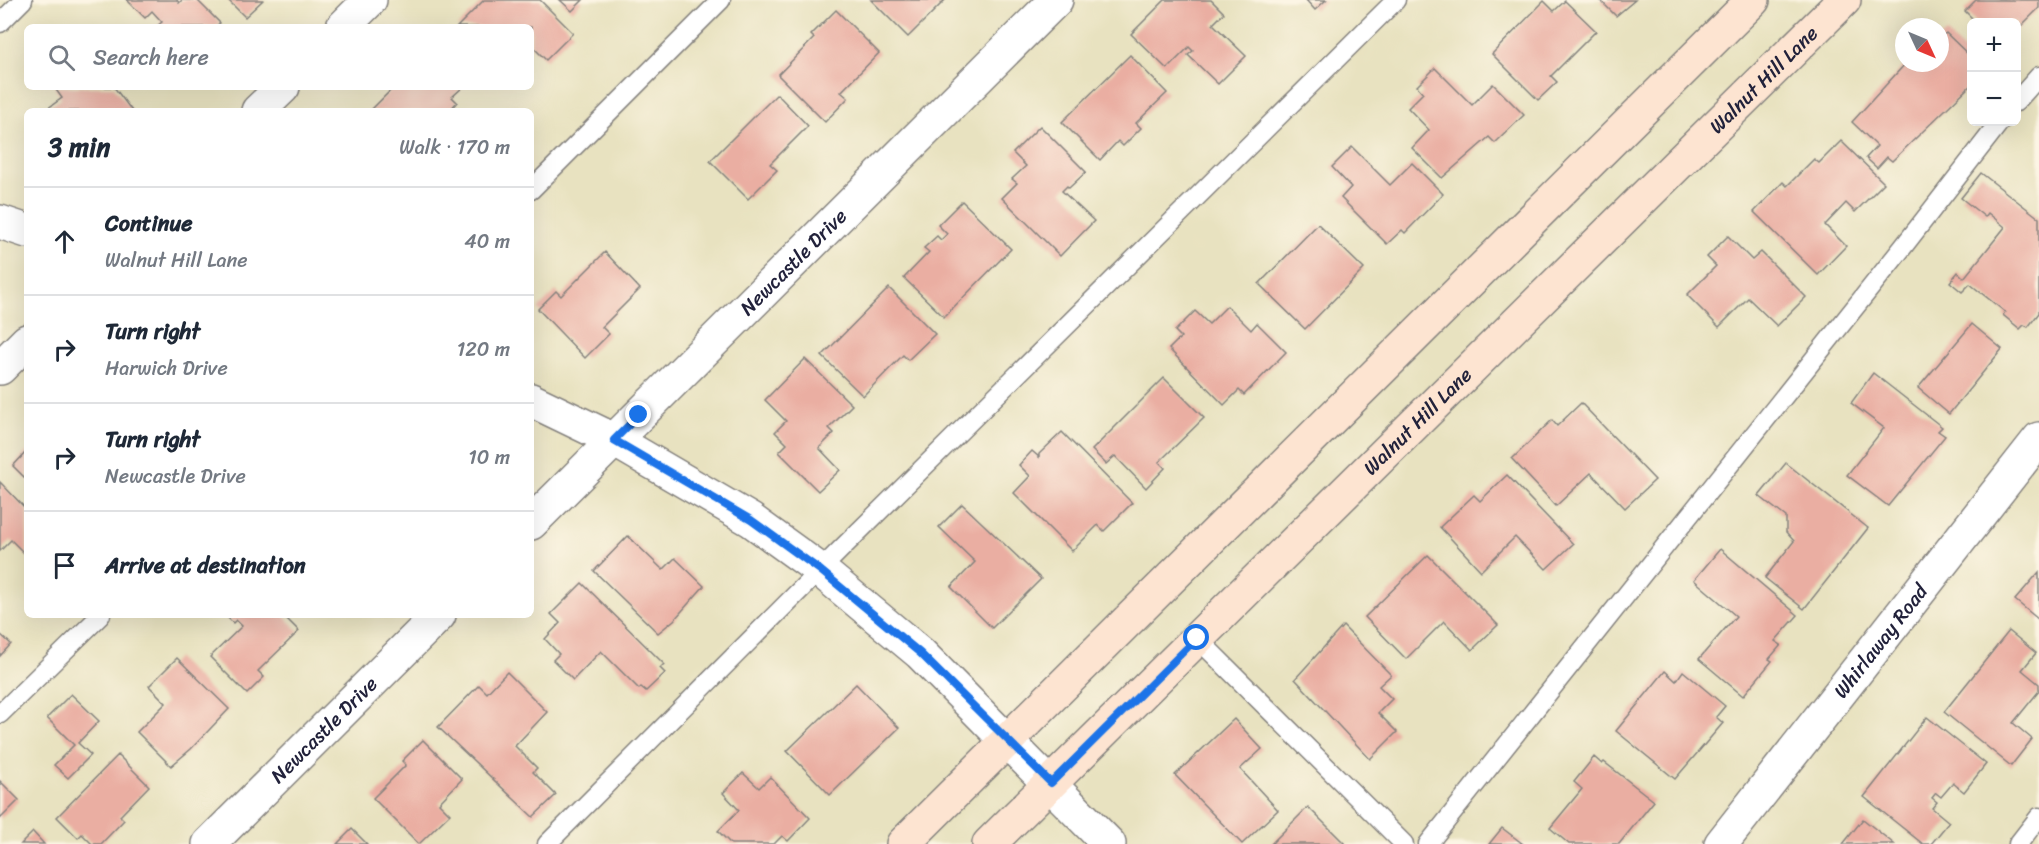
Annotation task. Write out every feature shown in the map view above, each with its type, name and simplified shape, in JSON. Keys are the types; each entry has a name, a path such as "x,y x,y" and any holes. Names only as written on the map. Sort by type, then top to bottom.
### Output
{"main road":[{"path":"903,844 1753,0"},
{"name":"Walnut Hill Lane","path":"989,844 1844,0"}],"street":[{"path":"346,24 370,0"},
{"name":"Newcastle Drive","path":"534,520 1056,0"},
{"path":"261,108 279,90"},
{"path":"0,222 24,230"},
{"path":"0,368 24,344"},
{"path":"534,401 614,440 751,520 820,570 920,653 1109,844"},
{"name":"Whirlaway Road","path":"1721,844 2039,439"},
{"name":"Newcastle Drive","path":"209,844 436,618"}],"lane":[{"path":"0,23 23,0"},
{"path":"534,187 721,0"},
{"path":"547,844 820,570 1396,0"},
{"path":"2021,96 2039,76"},
{"path":"1428,844 1896,257 1997,126"},
{"path":"0,714 98,618"},
{"path":"1197,638 1404,844"},
{"path":"2018,844 2039,817"}],"building":[{"path":"127,0 177,0 179,3 182,0 197,0 220,23 160,24 162,22 152,11 145,18"},
{"path":"228,0 263,0 245,17"},
{"path":"484,0 540,0 573,33 546,60 534,48 534,24 460,24"},
{"path":"560,0 583,0 572,11"},
{"path":"871,0 945,0 908,37"},
{"path":"1165,0 1211,0 1224,13 1213,24 1246,56 1218,84 1188,55 1193,51 1189,47 1167,69 1131,34"},
{"path":"1306,0 1326,0 1315,10"},
{"path":"1600,0 1635,0 1616,16"},
{"path":"1976,0 2039,0 2039,8 2021,26 2021,18 1972,18 1965,11"},
{"path":"1544,1 1554,11 1565,1 1596,31 1551,76 1557,82 1538,100 1492,54"},
{"path":"836,10 879,53 841,92 848,98 825,122 778,75 814,38 811,35"},
{"path":"1949,36 1967,53 1967,89 1892,161 1887,157 1877,168 1866,158 1877,146 1852,122 1898,72 1949,72"},
{"path":"1130,55 1167,93 1136,123 1141,128 1123,146 1118,141 1100,160 1062,122"},
{"path":"1435,68 1472,105 1493,84 1524,115 1495,143 1489,137 1442,178 1412,148 1429,130 1408,108 1423,93 1417,86"},
{"path":"56,90 116,90 130,108 48,108 62,98"},
{"path":"391,90 460,90 452,97 457,102 452,108 373,108"},
{"path":"777,94 808,126 770,164 777,170 748,199 710,161"},
{"path":"1040,126 1086,172 1069,188 1067,186 1062,191 1094,221 1060,256 1002,198 1017,183 1012,179 1026,166 1013,153"},
{"path":"1841,141 1884,183 1855,212 1846,203 1825,225 1846,246 1818,275 1754,212 1783,182 1787,186 1814,159 1819,163"},
{"path":"1352,147 1390,185 1412,163 1443,194 1405,233 1402,230 1387,244 1341,198 1351,187 1332,167"},
{"path":"1981,173 2039,218 2039,313 2028,327 2024,325 2020,329 2003,315 2005,312 1970,284 1962,292 1950,282 1958,272 1964,278 2005,227 1988,213 1985,217 1961,198"},
{"path":"962,201 1011,249 944,317 904,278 929,252 924,248 937,236 941,240 947,234 938,225"},
{"path":"1318,224 1364,269 1305,329 1259,284"},
{"path":"1728,236 1752,260 1761,252 1806,297 1777,326 1748,298 1719,327 1687,295 1716,266 1707,257"},
{"path":"605,252 640,289 602,327 609,334 585,358 538,309 556,291 561,296"},
{"path":"889,288 935,334 908,360 903,355 863,396 822,356"},
{"path":"1227,306 1251,330 1257,323 1286,352 1244,395 1239,390 1224,405 1169,349 1181,337 1175,331 1195,311 1209,324"},
{"path":"1972,324 2002,349 1949,414 1918,388"},
{"path":"805,359 852,405 829,428 834,433 819,448 840,470 818,491 779,452 787,444 775,432 786,421 765,400"},
{"path":"1873,373 1942,427 1938,431 1945,436 1888,506 1847,475 1884,428 1851,403"},
{"path":"1164,378 1204,418 1159,462 1165,468 1146,488 1115,456 1106,464 1092,450"},
{"path":"1581,403 1655,480 1625,508 1591,473 1556,506 1512,459 1552,420 1557,426"},
{"path":"1062,432 1132,503 1104,531 1098,525 1072,551 1014,493 1030,476 1019,465 1032,451 1039,457 1039,454"},
{"path":"24,454 24,477 13,466"},
{"path":"1786,463 1868,528 1804,609 1765,578 1794,541 1786,532 1786,517 1759,496"},
{"path":"1507,475 1573,544 1546,569 1515,537 1481,571 1440,527 1474,495 1480,501"},
{"path":"0,482 24,507 24,553 11,540 0,551"},
{"path":"962,504 1041,579 992,628 951,587 975,562 939,527"},
{"path":"628,536 663,570 675,558 704,586 674,620 658,633 594,571"},
{"path":"1720,549 1798,615 1775,641 1781,645 1769,659 1772,661 1743,696 1699,659 1736,616 1694,580"},
{"path":"1428,555 1498,625 1472,650 1444,621 1406,659 1365,617"},
{"path":"2039,572 2039,620 2015,600"},
{"path":"582,583 664,664 660,668 665,673 646,691 641,687 639,689 601,651 573,680 553,660 559,654 545,639 560,623 551,614"},
{"path":"228,618 286,618 299,631 258,671 264,677 247,694 210,657 242,626 236,620 233,623"},
{"path":"1343,626 1391,675 1379,686 1392,699 1378,713 1397,732 1370,759 1295,679"},
{"path":"2009,631 2036,653 2022,670 2039,684 2039,691 2013,723 2032,739 2011,766 1944,712"},
{"path":"0,634 11,644 0,656"},
{"path":"177,658 229,709 191,749 171,766 137,732 166,703 149,686"},
{"path":"1665,671 1676,681 1683,671 1725,706 1716,717 1723,723 1675,779 1616,731"},
{"path":"507,672 547,712 515,746 537,768 533,772 556,795 533,817 438,727 479,685 487,693"},
{"path":"856,684 899,728 830,795 787,751"},
{"path":"71,694 99,721 78,743 91,755 68,778 54,765 74,745 47,718"},
{"path":"1927,717 1986,764 1964,792 1953,783 1941,797 1936,793 1932,798 1937,802 1932,808 1949,822 1931,844 1923,844 1864,797"},
{"path":"1234,719 1262,749 1240,769 1278,810 1242,844 1175,775"},
{"path":"423,740 462,779 439,803 450,814 419,844 373,798 406,765 402,761"},
{"path":"118,755 149,786 120,816 124,820 101,844 92,844 82,834 78,838 57,817"},
{"path":"1594,757 1602,764 1604,762 1654,801 1619,844 1569,844 1550,828 1582,789 1574,782"},
{"path":"743,773 759,788 770,777 810,818 788,841 782,836 774,844 731,844 718,831 739,810 723,793"},
{"path":"0,781 19,800 0,819"},
{"path":"1308,807 1345,844 1271,844"},
{"path":"1863,819 1894,844 1843,844"},
{"path":"1502,828 1523,844 1489,844"},
{"path":"352,829 367,844 337,844"},
{"path":"33,832 44,844 21,844"}],"route":[{"path":"639,415 614,440 751,520 820,570 920,653 1051,783 1197,638"}]}
